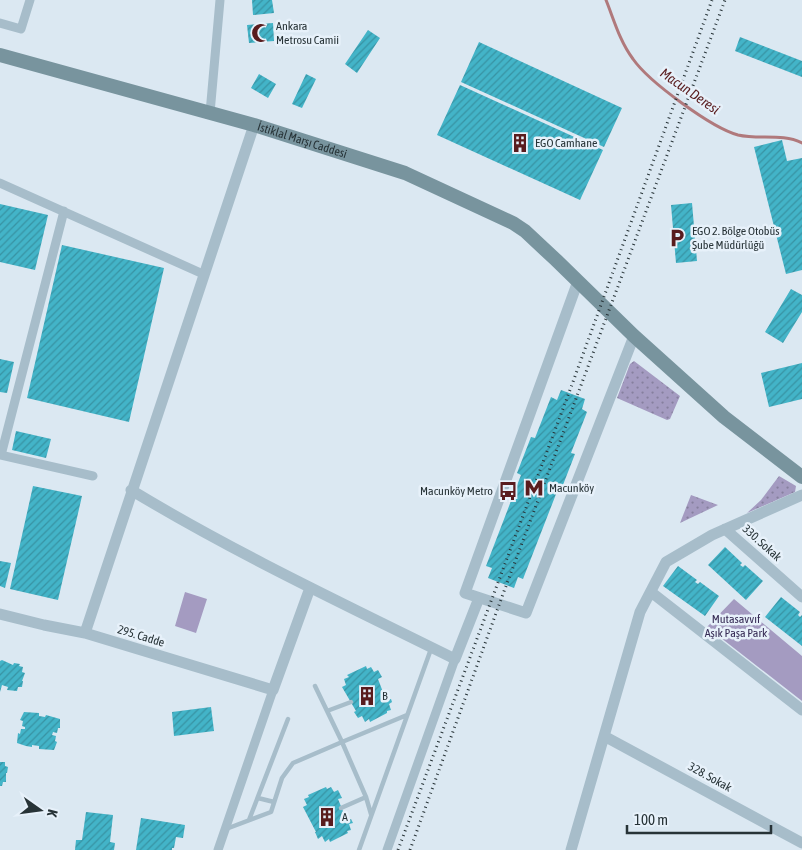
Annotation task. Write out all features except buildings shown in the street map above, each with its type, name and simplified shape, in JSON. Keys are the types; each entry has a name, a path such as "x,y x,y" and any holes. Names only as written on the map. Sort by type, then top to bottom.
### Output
{"main road":[{"name":"İstiklal Marşı Caddesi","path":"0,55 254,125 405,173 513,223 525,231 634,336 724,417 761,448 802,477"}],"street":[{"path":"0,23 21,29 30,0"},
{"path":"210,113 220,0"},
{"path":"84,633 254,125"},
{"path":"0,183 203,274"},
{"path":"64,211 0,455 93,476"},
{"path":"578,281 465,593 526,613 634,336"},
{"path":"131,490 182,521 310,588 454,659"},
{"path":"571,850 640,612 666,562 712,535 802,495"},
{"name":"330. Sokak","path":"726,529 802,597"},
{"path":"218,850 310,588"},
{"path":"651,592 802,710"},
{"path":"387,850 454,659 479,598"},
{"name":"295. Cadde","path":"0,614 84,633 273,690"},
{"name":"328. Sokak","path":"604,736 802,843"}],"lane":[{"path":"358,850 431,648"},
{"path":"315,686 342,742 366,797 371,814"},
{"path":"327,711 351,702"},
{"path":"225,830 271,812 282,778 293,763 407,715"},
{"path":"250,820 288,719"},
{"path":"341,808 366,797"},
{"path":"258,798 274,802"}],"green space":[{"path":"634,361 680,396 670,419 667,420 617,398 630,364"},
{"path":"779,476 796,486 795,492 747,513 761,500"},
{"path":"691,495 718,505 680,523"},
{"path":"185,592 207,599 196,633 175,626"},
{"name":"Mutasavvıf Aşık Paşa Park","path":"734,599 802,656 802,701 707,627"}],"waterway":[{"name":"Macun Deresi","path":"606,0 621,38 633,59 652,80 682,103 713,123 738,135 787,138 802,143"}],"railway":[{"path":"398,850 570,390 712,0"},
{"path":"410,850 503,594 725,0"}],"place":[{"name":"Ankara Metrosu Camii","path":"261,33"},
{"name":"EGO Camhane","path":"520,143"},
{"name":"EGO 2. Bölge Otobüs Şube Müdürlüğü","path":"677,238"},
{"name":"Macunköy","path":"534,488"},
{"name":"Macunköy Metro","path":"508,491"},
{"name":"B","path":"367,696"},
{"name":"A","path":"327,817"}]}
